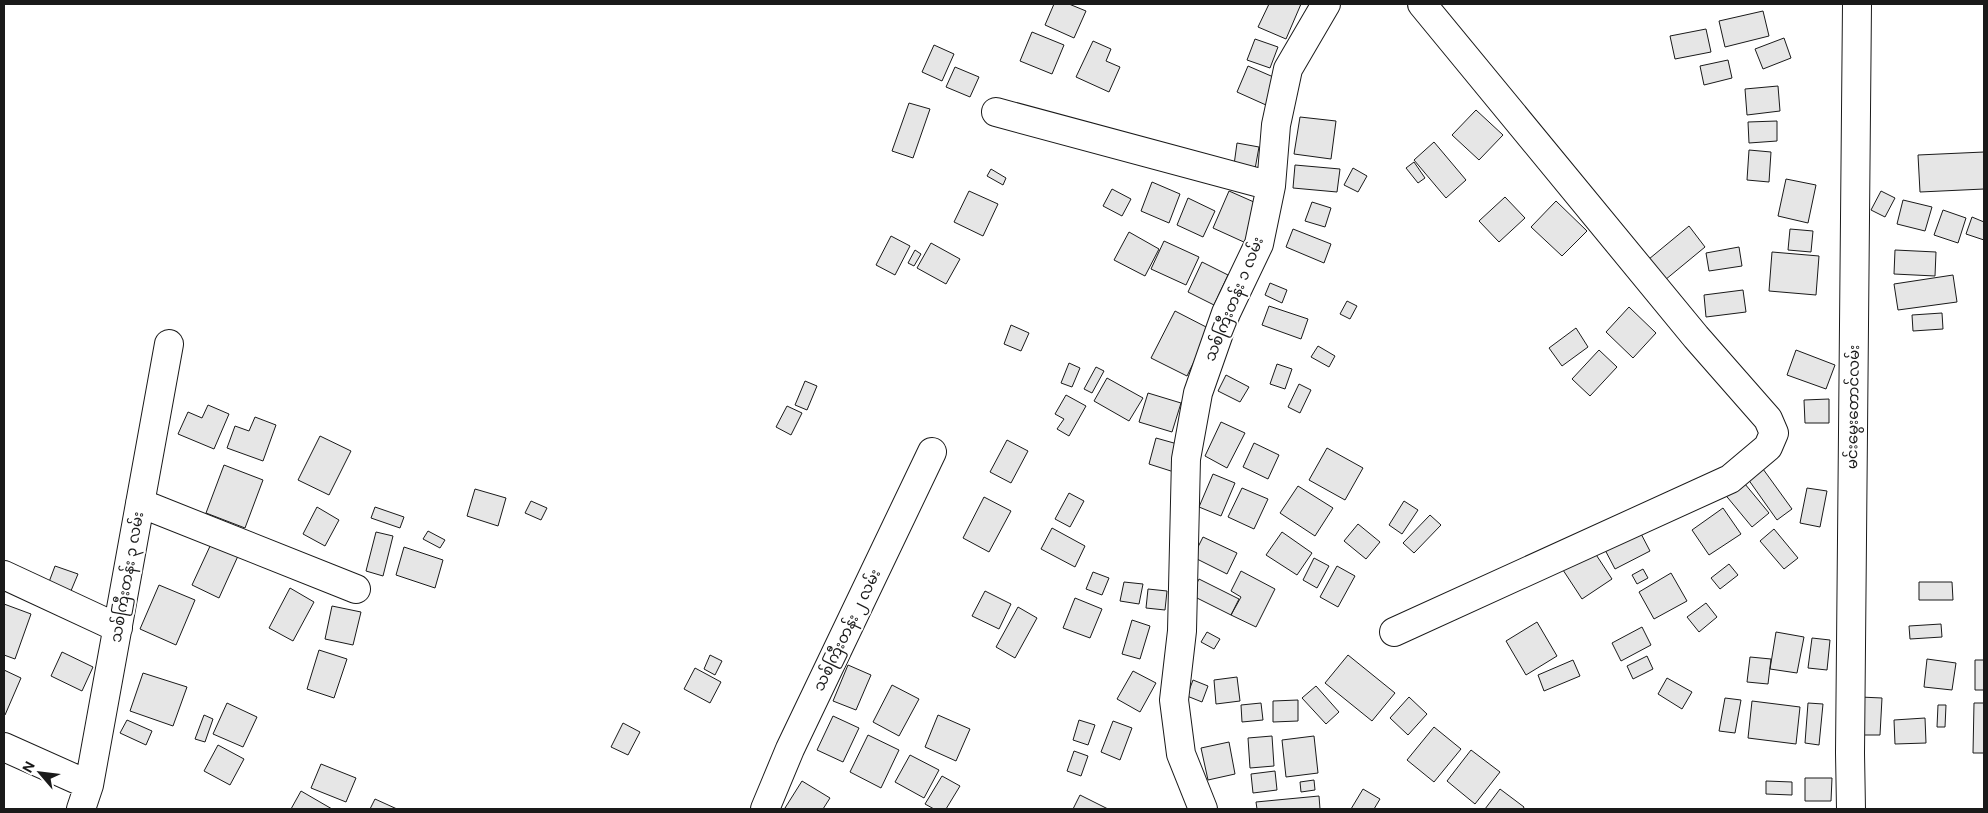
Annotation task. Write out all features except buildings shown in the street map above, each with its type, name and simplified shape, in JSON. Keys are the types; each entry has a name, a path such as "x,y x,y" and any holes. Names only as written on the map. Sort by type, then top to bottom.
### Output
{"street":[{"name":"သစ်ကြီးတန်း ၁ လမ်း","path":"1203,809 1181,754 1174,700 1182,631 1186,460 1198,393 1226,313 1259,244 1271,186 1276,125 1288,69 1326,4"},
{"path":"1394,632 1730,479 1768,447 1774,433 1768,419 1696,337 1422,4"},
{"name":"မင်းမွေးတောင်လမ်း","path":"1851,809 1857,4"},
{"path":"996,112 1271,186"},
{"name":"သစ်ကြီးတန်း ၃ လမ်း","path":"85,797 118,628 169,344"},
{"name":"သစ်ကြီးတန်း ၂ လမ်း","path":"765,809 790,749 932,452"},
{"path":"140,503 356,589"},
{"path":"4,575 118,628"},
{"path":"4,747 85,797"}]}
